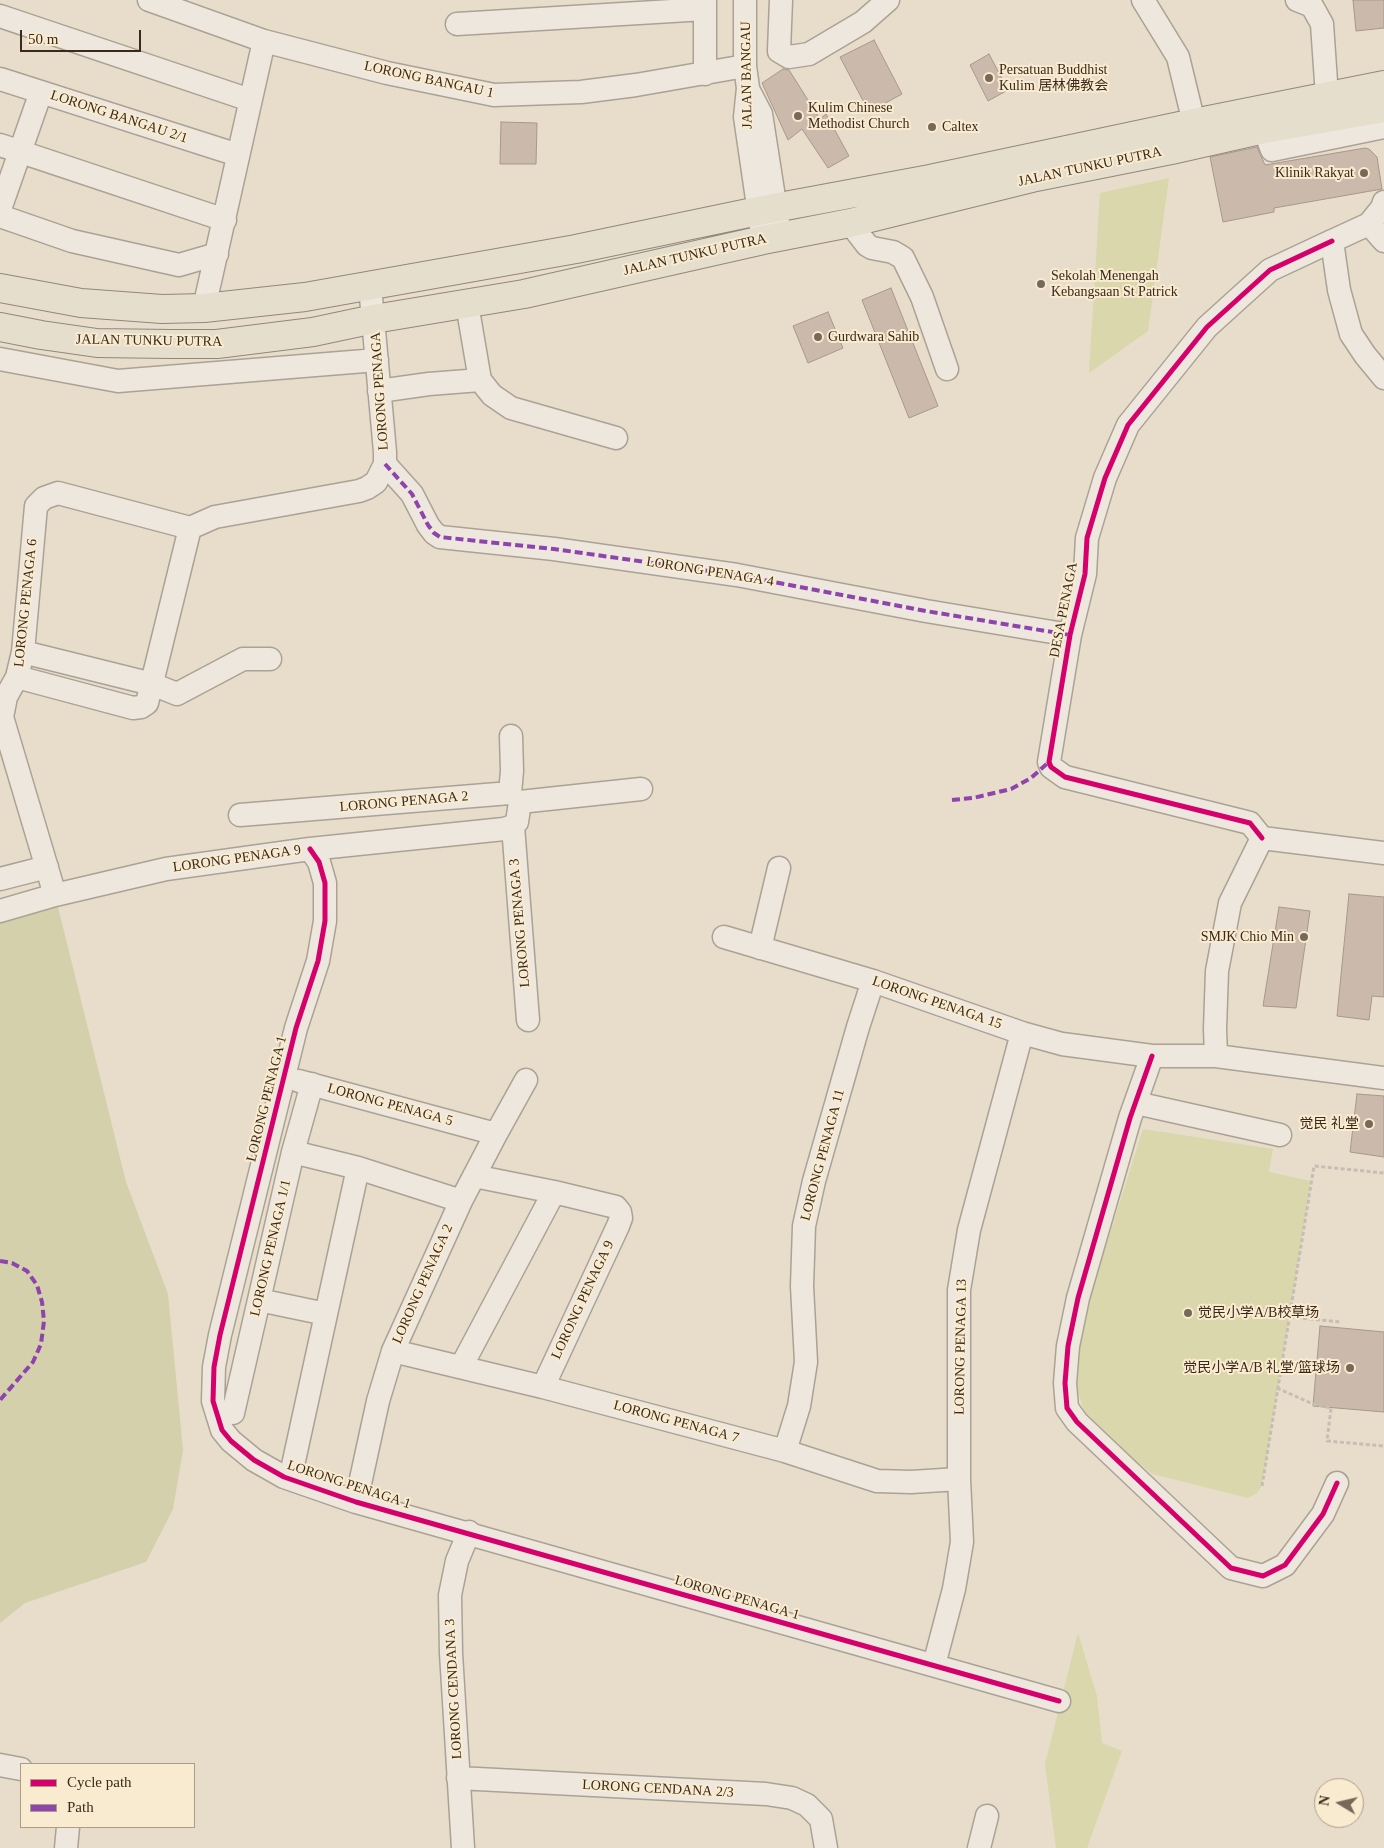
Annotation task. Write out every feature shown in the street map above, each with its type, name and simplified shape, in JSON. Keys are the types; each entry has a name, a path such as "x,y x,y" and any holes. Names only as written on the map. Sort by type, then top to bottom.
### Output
{"main road":[{"name":"JALAN TUNKU PUTRA","path":"0,288 81,303 162,308 204,308 305,297 576,249 930,179 1327,96 1384,110"},
{"name":"JALAN TUNKU PUTRA","path":"0,327 97,343 217,344 313,332 374,319 524,294 850,222 1036,177 1172,150 1264,129 1384,110"}],"street":[{"name":"LORONG BANGAU 1","path":"149,0 264,40 387,73 494,95 581,92 704,74 744,66"},
{"name":"JALAN BANGAU","path":"745,0 744,66 748,88 761,114 762,180"},
{"path":"782,0 779,50 789,57 808,54 863,22 888,0"},
{"path":"863,22 864,0"},
{"path":"1143,0 1178,57 1194,123"},
{"path":"1297,0 1312,6 1322,24 1327,96"},
{"path":"457,24 705,4 704,74"},
{"path":"0,16 250,100"},
{"path":"204,308 264,40"},
{"name":"LORONG BANGAU 2/1","path":"0,79 238,155"},
{"path":"0,209 10,148 41,92"},
{"path":"10,148 225,220"},
{"path":"762,180 787,198 801,203"},
{"path":"762,180 771,238"},
{"path":"731,217 744,208 762,180"},
{"path":"1384,202 1382,208 1369,224 1384,241"},
{"path":"0,216 72,240 179,265 217,254"},
{"path":"850,222 867,245 872,248 894,252 904,258 922,297 947,369"},
{"name":"DESA PENAGA","path":"1262,838 1250,823 1065,777 1051,767 1049,762 1070,635 1085,574 1087,538 1105,478 1128,425 1207,327 1270,270 1369,224"},
{"path":"1332,241 1339,290 1351,334 1384,378"},
{"name":"LORONG PENAGA","path":"190,528 215,517 359,491 376,482 384,464 385,452 370,286"},
{"path":"467,304 480,380 492,395 511,408 616,438"},
{"path":"0,359 118,381 377,360"},
{"path":"379,390 480,380"},
{"name":"LORONG PENAGA 4","path":"384,464 412,494 428,524 434,533 440,536 554,549 737,575 926,611 1070,635"},
{"name":"LORONG PENAGA 6","path":"55,895 2,717 6,697 17,677 23,652 36,506 44,498 58,493 190,528"},
{"path":"17,677 133,708 141,707 146,703 190,528"},
{"path":"23,652 152,684 177,694 243,659 270,659"},
{"path":"511,736 512,771 519,816 513,826"},
{"name":"LORONG PENAGA 2","path":"240,815 641,789"},
{"name":"LORONG PENAGA 9","path":"0,912 55,895 166,869 310,849 504,829 513,826"},
{"name":"LORONG PENAGA 3","path":"513,826 528,1020"},
{"path":"1216,1056 1217,971 1230,903 1262,838 1384,853"},
{"name":"LORONG PENAGA 1","path":"310,849 319,862 325,883 325,921 318,961 296,1028 283,1078 220,1335 214,1367 213,1401 222,1430 231,1441 254,1460 284,1477 356,1502 469,1532 1059,1701"},
{"path":"0,879 47,866"},
{"path":"760,948 779,868"},
{"name":"LORONG PENAGA 15","path":"724,937 873,981 1022,1033 1062,1044 1152,1056 1216,1056 1384,1078"},
{"name":"LORONG PENAGA 11","path":"784,1451 799,1406 806,1362 802,1286 804,1226 817,1171 873,981"},
{"name":"LORONG PENAGA 13","path":"934,1666 954,1590 962,1542 959,1479 959,1290 969,1230 1022,1033"},
{"path":"1152,1056 1130,1118 1078,1298 1068,1346 1065,1384 1067,1408 1076,1422 1231,1568 1263,1576 1285,1565 1323,1514 1337,1483"},
{"name":"LORONG PENAGA 5","path":"283,1078 312,1084 496,1134"},
{"name":"LORONG PENAGA 2","path":"356,1502 378,1401 393,1351 461,1201 526,1080"},
{"name":"LORONG PENAGA 1/1","path":"233,1413 293,1152 312,1084"},
{"path":"1136,1103 1280,1134"},
{"path":"293,1152 358,1168 461,1201"},
{"path":"290,1479 358,1168"},
{"path":"461,1367 554,1192 474,1176"},
{"name":"LORONG PENAGA 9","path":"543,1387 620,1218 620,1212 616,1207 554,1192"},
{"path":"259,1300 326,1314"},
{"name":"LORONG PENAGA 7","path":"393,1351 543,1387 784,1451 878,1481 911,1482 959,1479"},
{"name":"LORONG CENDANA 3","path":"462,1848 451,1653 450,1595 457,1561 469,1532"},
{"path":"0,1765 20,1768"},
{"name":"LORONG CENDANA 2/3","path":"458,1778 766,1794 792,1798 806,1806 821,1819 826,1848"},
{"path":"979,1848 987,1816"},
{"path":"66,1848 68,1828"}],"path":[{"path":"1262,1486 1314,1166 1384,1173"},
{"path":"1290,1317 1341,1322"},
{"path":"1277,1388 1313,1404 1331,1408 1327,1441 1384,1446"}],"shaded area":[{"path":"1169,178 1148,331 1089,373 1100,193"},
{"path":"55,895 126,1182 168,1294 183,1450 173,1509 146,1562 25,1603 0,1623 0,911"},
{"name":"觉民小学A/B校草场","path":"1143,1129 1273,1149 1269,1172 1311,1181 1262,1486 1257,1493 1248,1498 1153,1474 1107,1440 1085,1414 1077,1388 1076,1363 1086,1309"},
{"path":"1078,1633 1097,1696 1102,1743 1122,1751 1087,1848 1056,1848 1045,1764"}],"building":[{"path":"1353,0 1384,0 1384,28 1356,31"},
{"path":"874,40 902,94 869,112 840,57"},
{"name":"Persatuan Buddhist Kulim 居林佛教会","path":"989,54 1008,90 988,101 970,65"},
{"name":"Kulim Chinese Methodist Church","path":"783,69 789,70 820,119 826,114 849,156 828,168 802,129 788,140 762,83"},
{"path":"501,122 537,123 536,164 500,164"},
{"path":"1257,147 1265,165 1365,148 1369,149 1377,157 1382,189 1274,208 1274,212 1223,222 1210,157"},
{"path":"891,288 938,406 909,418 862,300"},
{"name":"Gurdwara Sahib","path":"828,312 843,348 808,363 793,326"},
{"path":"1349,894 1384,897 1384,997 1372,996 1369,1020 1337,1016"},
{"path":"1279,907 1310,911 1296,1008 1263,1006"},
{"name":"觉民 礼堂","path":"1357,1094 1384,1096 1384,1157 1350,1152"},
{"name":"觉民小学A/B 礼堂/篮球场","path":"1320,1326 1384,1332 1384,1412 1313,1406"}],"marked path":[{"path":"385,464 412,494 428,525 440,537 554,549 737,575 926,611 1070,635"},
{"path":"952,800 973,798 1011,789 1031,778 1049,762"},
{"path":"0,1261 12,1263 27,1271 37,1285 42,1302 44,1321 41,1344 33,1362 0,1400"}],"cycle path":[{"path":"1262,838 1250,823 1065,777 1051,767 1049,762 1070,635 1085,574 1087,538 1105,478 1128,425 1207,327 1270,270 1332,241"},
{"path":"310,849 319,862 325,883 325,921 318,961 296,1028 220,1335 214,1367 213,1401 222,1430 231,1441 254,1460 284,1477 356,1502 1059,1701"},
{"path":"1152,1056 1130,1118 1078,1298 1068,1346 1065,1383 1067,1408 1077,1422 1231,1568 1263,1576 1285,1565 1323,1514 1337,1483"}],"place":[{"name":"Persatuan Buddhist Kulim 居林佛教会","path":"989,78"},
{"name":"Kulim Chinese Methodist Church","path":"798,116"},
{"name":"Caltex","path":"932,127"},
{"name":"Klinik Rakyat","path":"1364,173"},
{"name":"Sekolah Menengah Kebangsaan St Patrick","path":"1041,284"},
{"name":"Gurdwara Sahib","path":"818,337"},
{"name":"SMJK Chio Min","path":"1304,937"},
{"name":"觉民 礼堂","path":"1369,1124"},
{"name":"觉民小学A/B校草场","path":"1188,1313"},
{"name":"觉民小学A/B 礼堂/篮球场","path":"1350,1368"}]}
